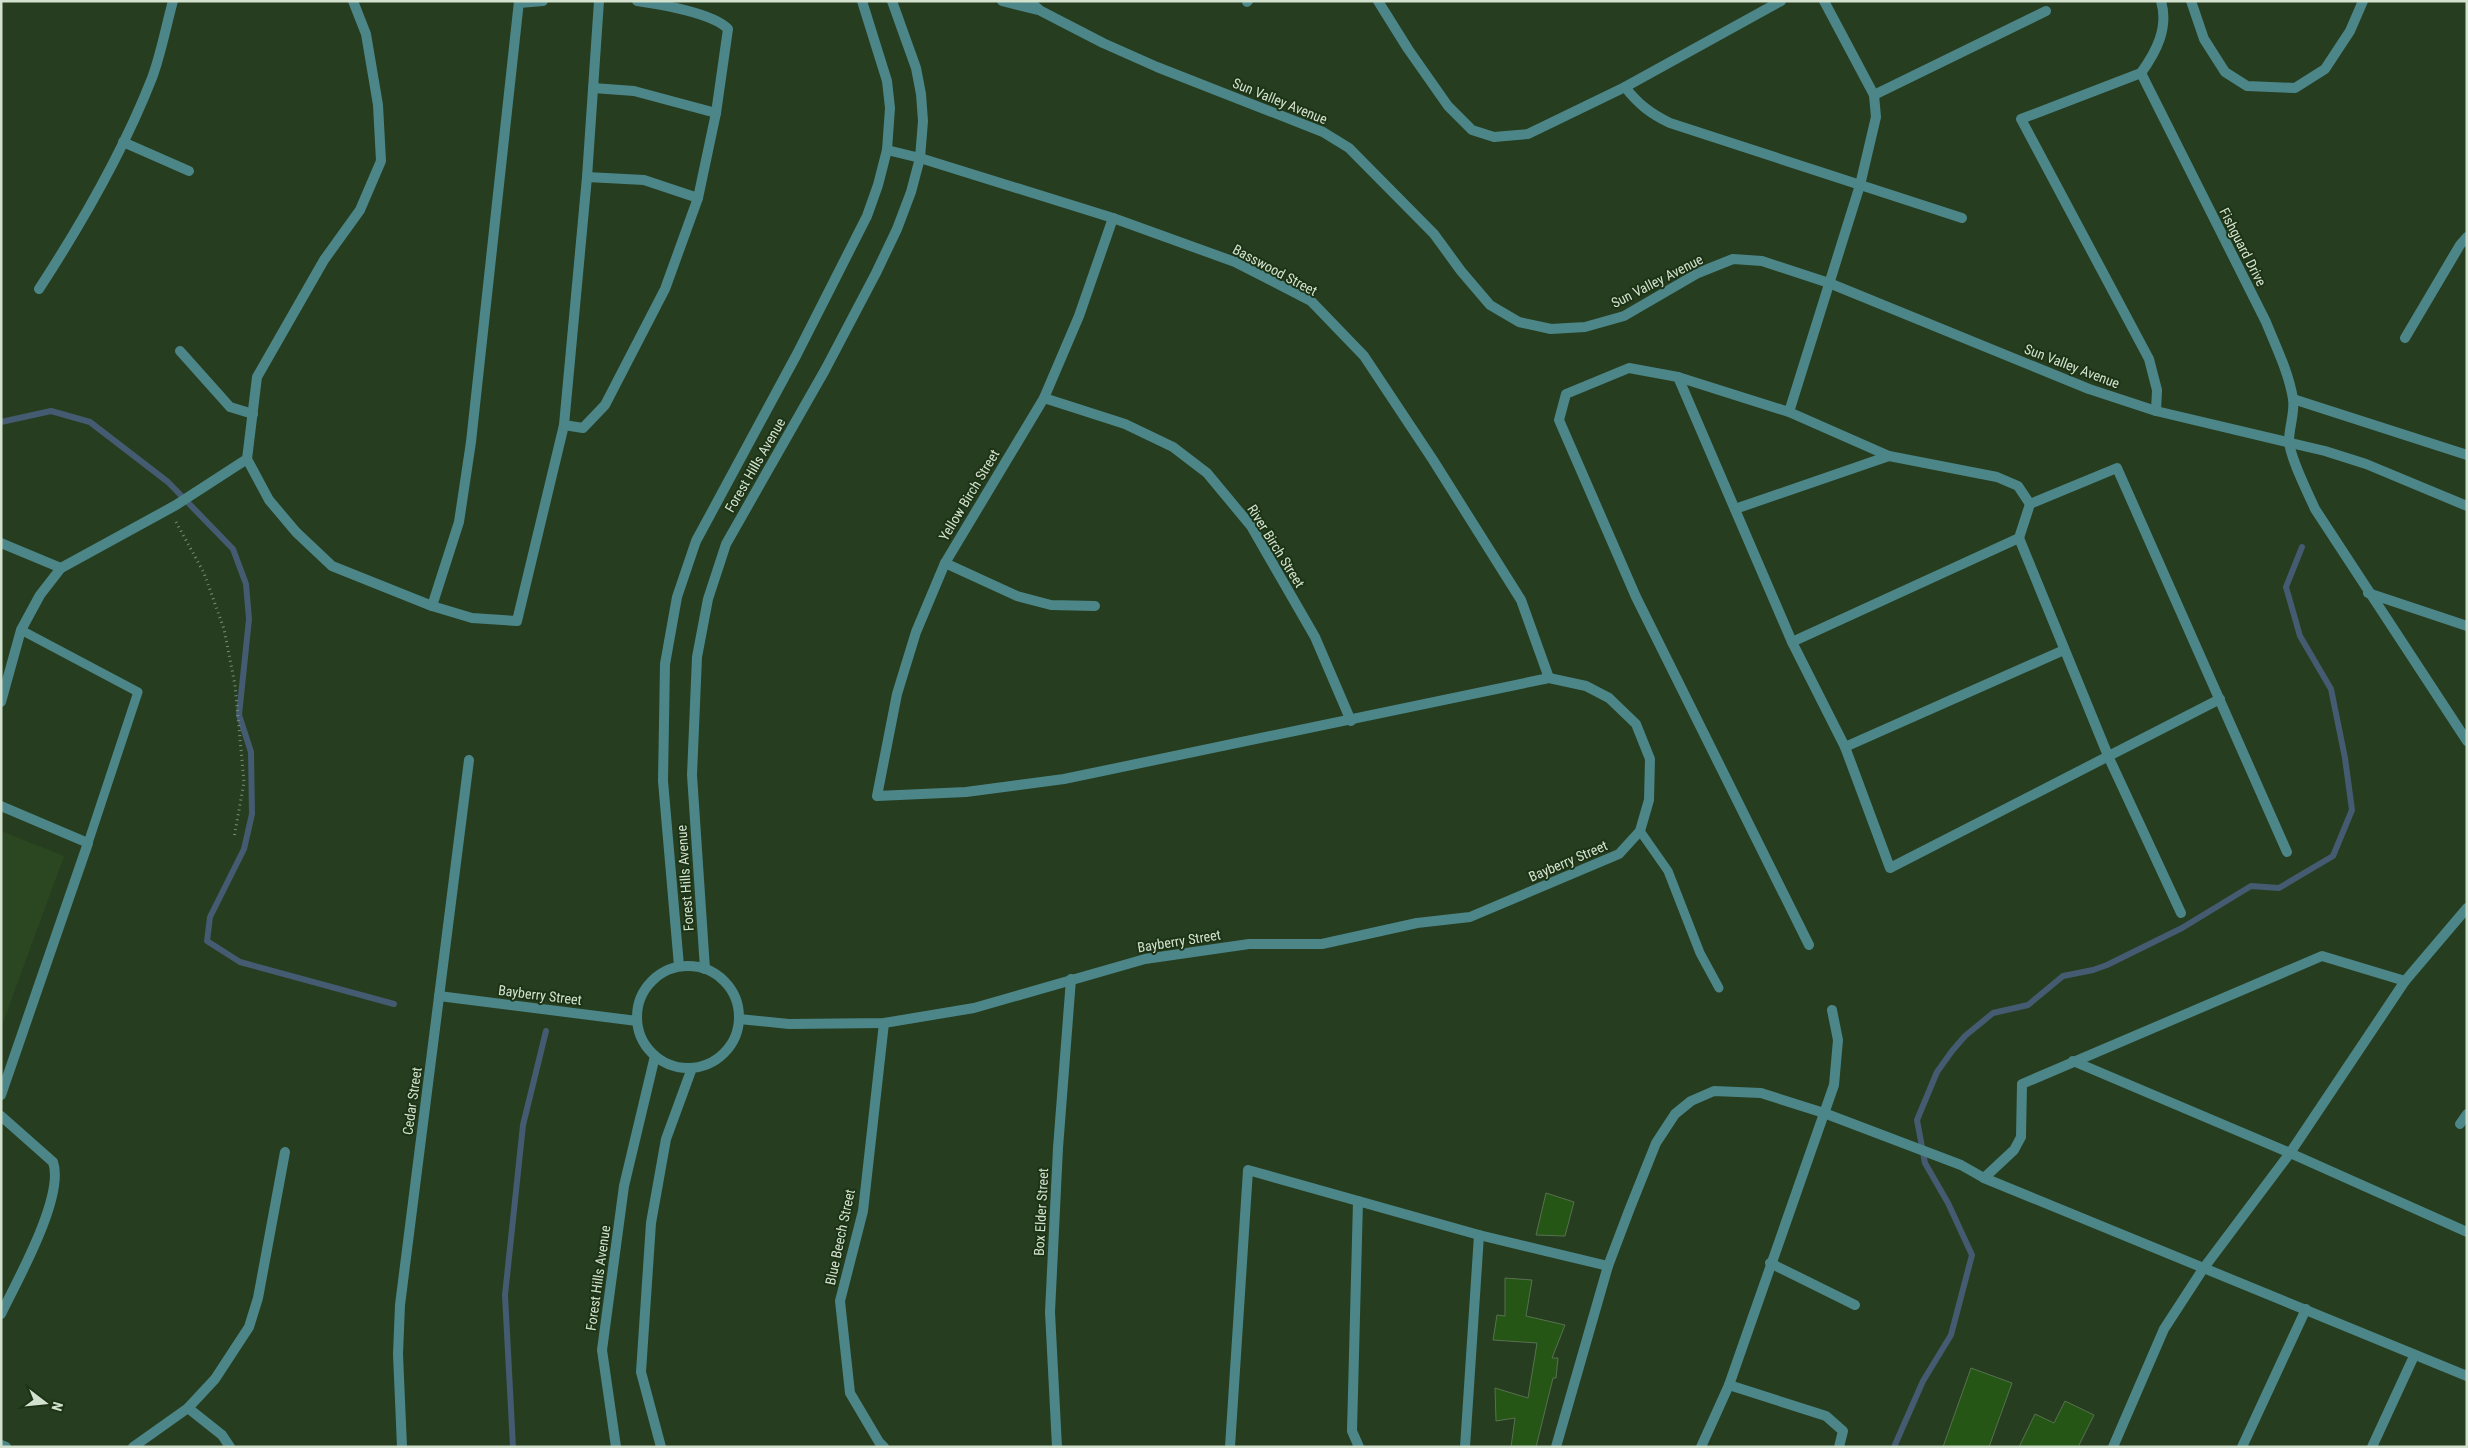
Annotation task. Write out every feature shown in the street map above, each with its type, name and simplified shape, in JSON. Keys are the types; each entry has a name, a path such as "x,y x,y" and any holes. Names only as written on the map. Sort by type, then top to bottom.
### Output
{"street":[{"path":"39,289 86,211 123,142 152,77 173,1"},
{"path":"353,1 366,34 378,105 381,161 360,210 324,260 256,377 247,459 269,500 296,532 332,566 432,606 472,618 517,621 564,425 587,176 599,1"},
{"path":"432,606 459,522 471,442 519,2 543,1"},
{"path":"564,425 584,428 605,405 665,289 698,198 716,113 728,29 714,19 664,4 637,1"},
{"name":"Forest Hills Avenue","path":"679,966 663,782 665,664 677,597 696,541 797,354 867,216 878,185 887,150 890,108 887,82 862,1"},
{"name":"Forest Hills Avenue","path":"705,969 692,775 696,656 708,599 726,544 825,370 876,273 903,214 920,158 923,121 921,94 916,68 892,1"},
{"name":"Sun Valley Avenue","path":"1002,1 1041,11"},
{"name":"Sun Valley Avenue","path":"1029,1 1041,11 1103,43 1157,67 1324,132 1349,148 1434,234 1461,271 1490,305 1519,322 1551,330 1585,327 1624,316 1698,273 1733,259 1762,261 1829,283 2089,389 2156,411 2289,442 2366,464 2467,506"},
{"path":"1378,1 1408,50 1448,106 1472,130 1494,137 1528,134 1625,87 1781,1"},
{"path":"1788,412 1860,185 1876,117 1874,95 1824,1"},
{"path":"2156,411 2157,390 2149,359 2021,118 2140,73 2152,58 2160,42 2164,21 2161,1"},
{"path":"2191,1 2204,39 2225,72 2247,86 2295,88 2325,69 2350,30 2363,1"},
{"path":"1874,95 2046,11"},
{"name":"Fishguard Drive","path":"2140,73 2266,322 2283,365 2293,399 2293,420 2289,442"},
{"path":"1625,87 1635,101 1650,114 1670,123 1962,218"},
{"path":"593,88 634,91 716,113"},
{"path":"123,142 189,171"},
{"name":"Basswood Street","path":"887,150 920,158 1113,218 1235,262 1310,301 1364,356 1521,600 1549,678"},
{"path":"587,176 644,180 698,198"},
{"name":"Yellow Birch Street","path":"876,796 897,694 916,632 945,563 1044,398 1079,316 1113,218"},
{"path":"2406,338 2460,245 2467,237"},
{"path":"180,351 230,407 252,414"},
{"path":"1809,945 1636,597 1559,420 1566,394 1629,368 1678,377 1788,412 1889,456 1997,477 2018,486 2030,504"},
{"path":"1678,377 1792,642 1845,747 1890,868 2220,700"},
{"name":"River Birch Street","path":"1044,398 1125,424 1173,447 1207,473 1251,526 1310,628 1351,721"},
{"path":"2293,399 2467,455"},
{"path":"2289,442 2303,483 2315,509 2368,593 2467,740"},
{"path":"1735,509 1889,456"},
{"path":"1,702 21,630 40,595 60,568 172,507 247,459"},
{"path":"2030,504 2117,468 2287,852"},
{"path":"2030,504 2020,538 2109,758 2181,913"},
{"path":"1792,642 2020,538"},
{"path":"1,543 60,568"},
{"path":"945,563 1017,596 1051,605 1095,606"},
{"path":"2368,593 2467,626"},
{"path":"1845,747 2064,650"},
{"name":"Bayberry Street","path":"738,1019 789,1024 884,1023 974,1008 1145,958 1248,944 1322,944 1417,923 1470,917 1619,854 1640,831 1649,800 1650,759 1636,724 1609,698 1586,686 1549,678 1351,721 1064,779 966,792 876,796"},
{"name":"Cedar Street","path":"402,1447 398,1354 400,1305 469,760"},
{"path":"1,806 88,843 1,1096"},
{"path":"2113,1447 2164,1330 2203,1269 2290,1153 2405,981 2467,908"},
{"path":"1984,1178 2014,1150 2021,1137 2022,1084 2322,956 2405,981"},
{"path":"679,966 705,969 719,977 730,988 737,1003 738,1019 736,1034 729,1047 718,1057 706,1064 692,1068 678,1067 655,1056 643,1040 638,1021 638,1006 648,986 665,971 679,966"},
{"name":"Box Elder Street","path":"1058,1447 1050,1312 1058,1148 1071,979"},
{"name":"Bayberry Street","path":"439,996 638,1021"},
{"path":"1701,1447 1729,1384 1834,1085 1838,1040 1832,1010"},
{"name":"Blue Beech Street","path":"884,1023 863,1211 840,1301 850,1393 879,1442 884,1447"},
{"name":"Forest Hills Avenue","path":"616,1447 602,1350 624,1186 655,1056"},
{"path":"2074,1061 2290,1153 2467,1232"},
{"path":"661,1447 641,1372 651,1223 666,1138 692,1068"},
{"path":"1556,1447 1608,1266 1656,1143 1675,1114 1691,1101 1714,1091 1761,1093 1824,1112 1961,1165 1984,1178 2203,1269 2306,1309 2414,1356 2467,1376"},
{"path":"2460,1124 2467,1114"},
{"path":"1,1116 53,1162 56,1171 56,1182 51,1202 39,1233 1,1314"},
{"path":"133,1447 188,1408 215,1379 249,1327 258,1298 285,1152"},
{"path":"1230,1447 1248,1170 1479,1235 1608,1266"},
{"path":"1358,1201 1352,1431 1359,1447"},
{"path":"1465,1447 1479,1235"},
{"path":"1770,1263 1855,1305"},
{"path":"2242,1447 2306,1309"},
{"path":"2372,1447 2414,1356"},
{"path":"1729,1384 1826,1416 1843,1431 1839,1447"},
{"path":"188,1408 222,1435 230,1447"},
{"path":"1,1445 6,1447"}],"lane":[{"path":"21,630 138,692 88,843"},
{"path":"1640,831 1668,871 1700,953 1719,988"}],"path":[{"path":"172,507 204,573 224,629 235,685 244,782 234,838"}],"shaded area":[{"path":"1,831 64,856 1,1028"}],"building":[{"path":"1546,1193 1574,1202 1565,1236 1536,1235"},
{"path":"1505,1278 1532,1280 1526,1316 1565,1325 1552,1358 1558,1358 1556,1378 1553,1378 1536,1447 1511,1447 1515,1418 1496,1421 1495,1388 1528,1398 1537,1343 1493,1340 1497,1315 1505,1316"},
{"path":"1971,1368 2012,1383 1989,1447 1943,1447"},
{"path":"2065,1401 2094,1415 2078,1447 2019,1447 2035,1414 2054,1423"}],"waterway":[{"path":"1,422 51,411 90,422 168,482 233,549 246,584 249,619 239,715 251,752 252,814 244,849 210,917 207,941 240,962 394,1004"},
{"path":"1894,1447 1923,1381 1951,1335 1972,1255 1948,1203 1925,1163 1917,1120 1937,1072 1952,1051 1965,1036 1993,1013 2028,1005 2063,976 2107,965 2182,928 2251,886 2279,888 2333,856 2352,810 2345,758 2331,689 2300,636 2286,587 2302,547"},
{"path":"513,1447 505,1295 523,1125 546,1031"}]}
